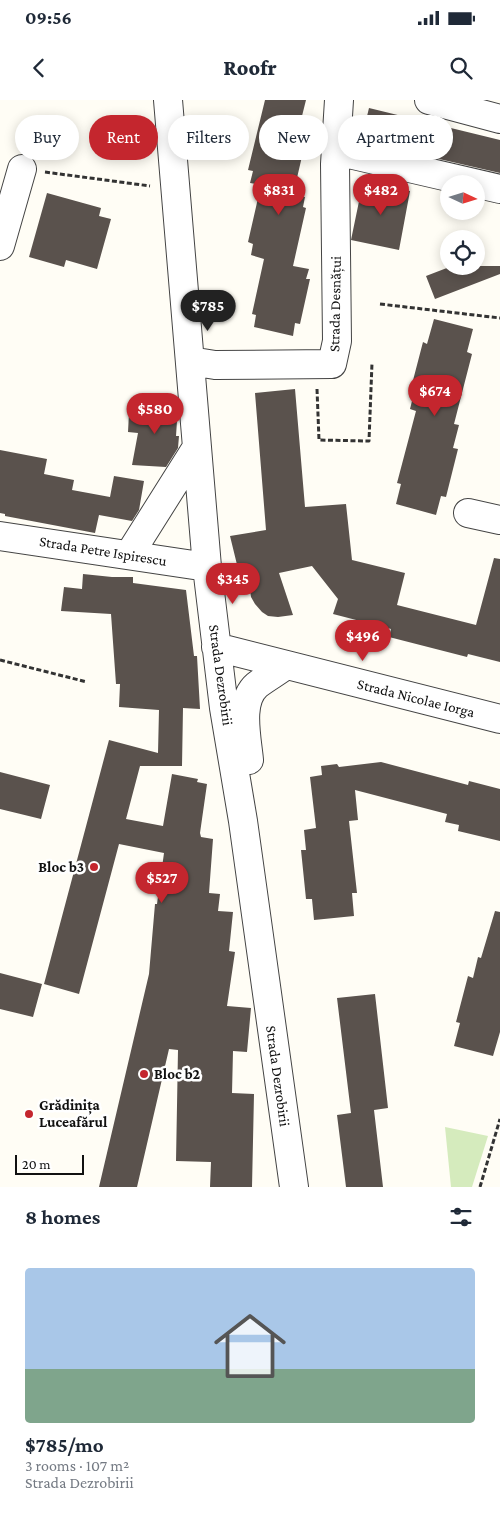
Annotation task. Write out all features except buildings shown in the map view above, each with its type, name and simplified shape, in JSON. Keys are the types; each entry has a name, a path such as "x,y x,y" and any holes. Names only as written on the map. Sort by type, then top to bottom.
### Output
{"street":[{"name":"Strada Dezrobirii","path":"168,100 196,447 216,647 243,821 294,1187"},
{"name":"Strada Desnățui","path":"190,361 215,365 332,364 337,341 336,151 339,100"},
{"path":"429,100 500,119"},
{"path":"336,151 500,189"},
{"path":"1,242 22,169"},
{"path":"129,555 196,447"},
{"path":"468,513 500,520"},
{"name":"Strada Petre Ispirescu","path":"0,536 207,567"},
{"name":"Strada Nicolae Iorga","path":"216,647 500,719"},
{"path":"243,821 250,780 245,708 248,698 256,686 286,665"}],"path":[{"path":"22,169 175,189"},
{"path":"380,304 500,318"},
{"path":"316,365 319,440 369,441 372,363"},
{"path":"0,660 86,682"},
{"path":"480,1187 500,1119"}],"green space":[{"path":"445,1127 488,1136 472,1187 451,1187"}],"place":[{"name":"Bloc b3","path":"94,867"},
{"name":"Bloc b2","path":"144,1074"},
{"name":"Grădinița Luceafărul","path":"29,1114"}]}
